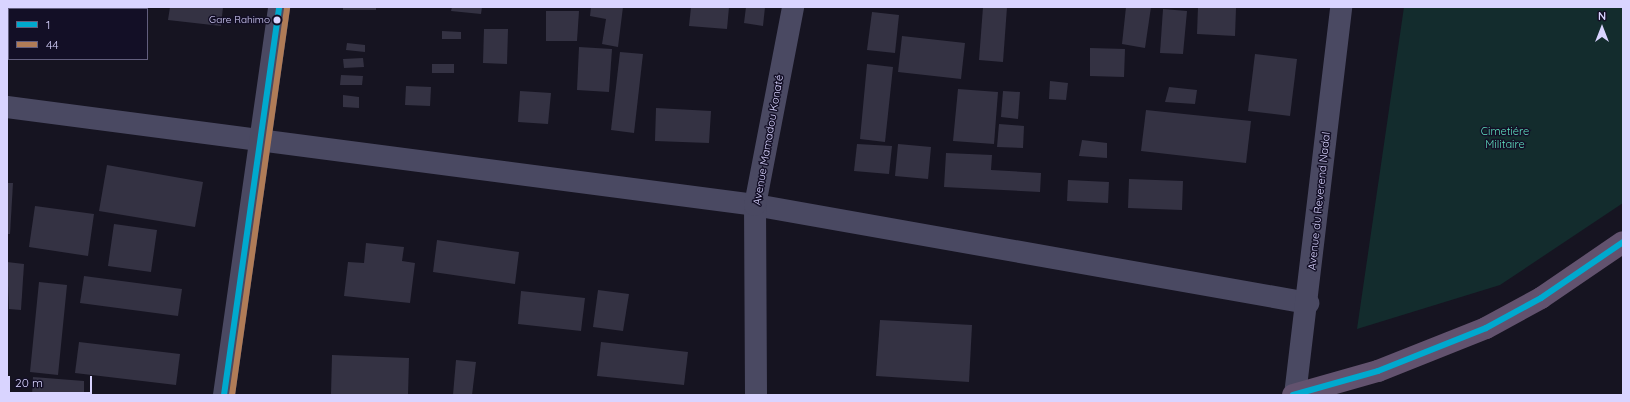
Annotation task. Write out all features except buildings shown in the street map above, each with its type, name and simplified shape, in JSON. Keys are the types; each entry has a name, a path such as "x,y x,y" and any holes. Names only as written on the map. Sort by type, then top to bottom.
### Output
{"highway":[{"path":"1294,395 1378,371 1486,328 1541,298 1623,242"}],"street":[{"path":"224,395 279,7"},
{"name":"Avenue Mamadou Konaté","path":"756,395 755,205 793,7"},
{"name":"Avenue du Reverend Nadal","path":"1294,395 1308,303 1341,7"},
{"path":"7,107 260,143 755,205 1308,303"}],"green space":[{"name":"Cimetiére Militaire","path":"1404,7 1623,7 1623,203 1500,285 1357,329"}],"transit line":[{"name":"1","path":"224,395 279,7"},
{"name":"44","path":"232,395 287,8"},
{"name":"1","path":"1293,395 1378,371 1486,328 1541,298 1623,242"}],"place":[{"name":"Gare Rahimo","path":"277,20"}]}
